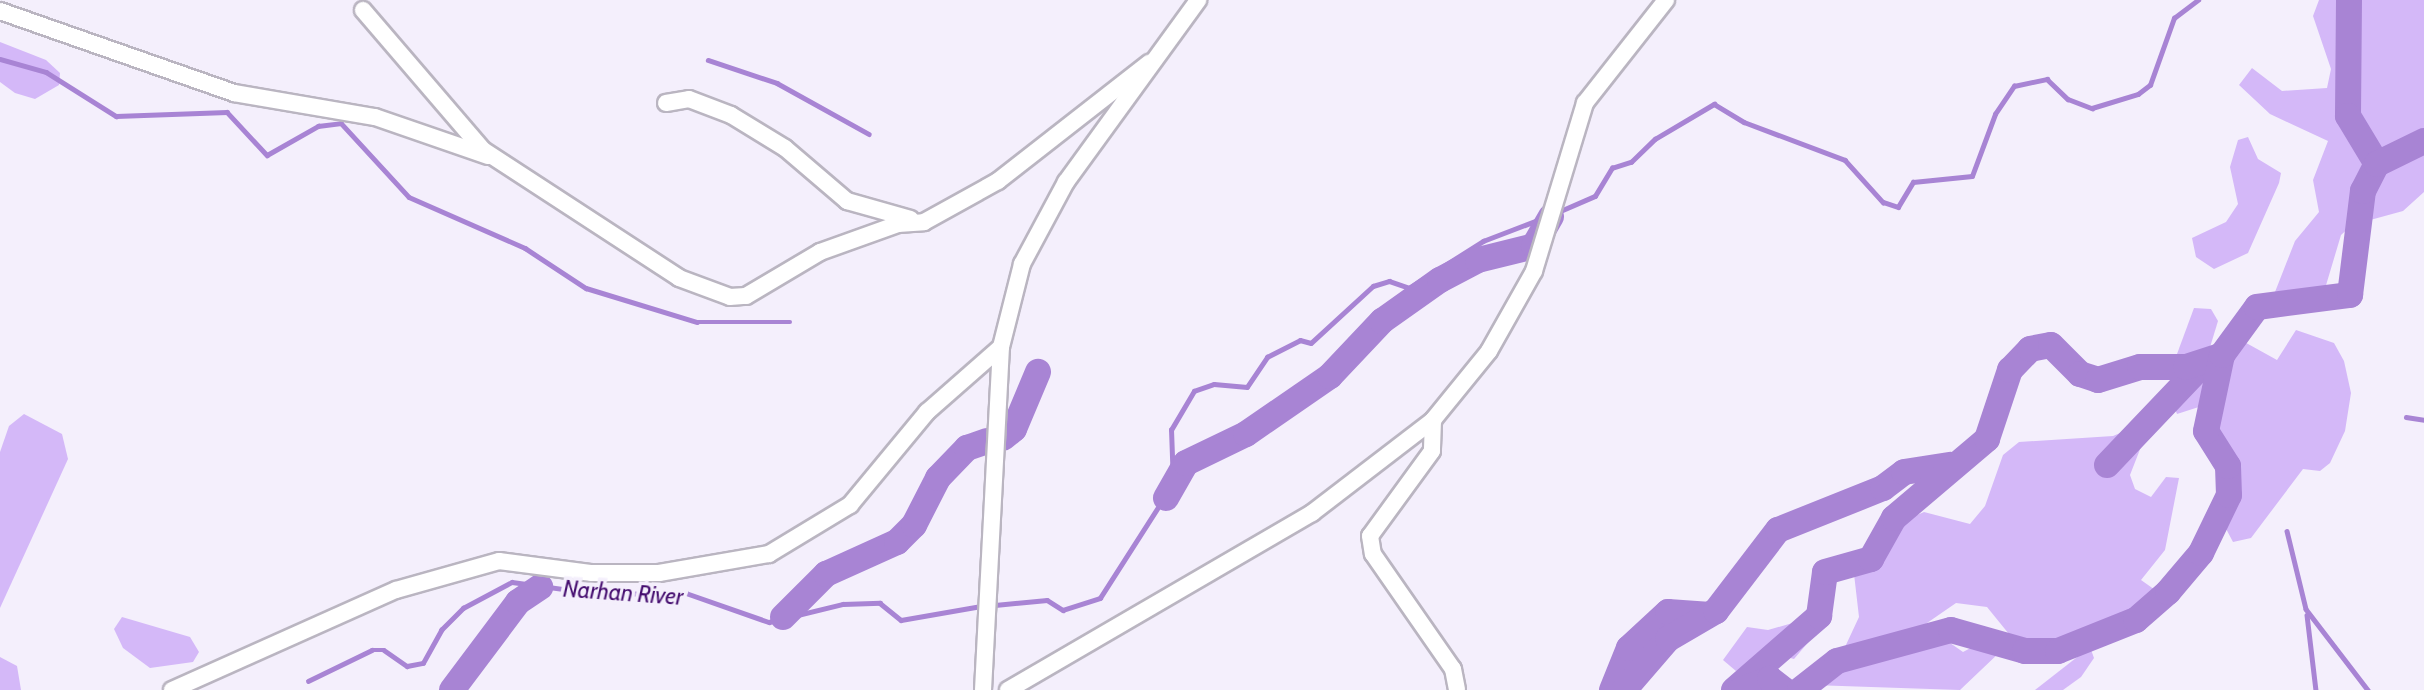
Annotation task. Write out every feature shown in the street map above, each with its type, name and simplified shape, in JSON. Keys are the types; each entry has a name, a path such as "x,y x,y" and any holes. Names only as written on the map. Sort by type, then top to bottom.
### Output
{"street":[{"path":"983,690 1002,347 1022,264 1066,182 1149,63 1198,0"},
{"path":"1008,690 1311,513 1433,420 1489,351 1534,271 1585,103 1666,0"},
{"path":"363,9 448,114 497,159 679,278 730,297 746,296 820,252 898,224 924,222 998,181 1149,63"},
{"path":"0,11 234,93 375,117 497,159"},
{"path":"666,103 689,99 732,115 785,148 847,201 924,222"},
{"path":"172,690 396,590 499,561 592,573 659,573 769,554 849,505 928,412 1002,347"},
{"path":"1433,420 1432,451 1370,536 1373,554 1453,669 1457,690"}],"shaded area":[{"path":"2319,0 2424,0 2424,192 2403,211 2352,225 2341,235 2324,292 2282,307 2275,292 2295,241 2319,212 2313,180 2328,141 2270,114 2239,85 2252,68 2282,91 2327,88 2331,69 2313,16"},
{"path":"0,42 46,60 60,73 59,85 35,99 15,93 0,82"},
{"path":"2248,137 2258,159 2281,173 2279,183 2248,253 2214,269 2196,257 2192,238 2226,222 2238,204 2230,167 2238,140"},
{"path":"2194,308 2211,309 2218,321 2207,357 2185,363 2177,354"},
{"path":"2296,330 2334,343 2344,361 2351,393 2345,431 2330,463 2320,471 2303,469 2251,538 2233,542 2223,523 2238,475 2213,424 2228,353 2239,339 2277,360"},
{"path":"2204,379 2211,387 2205,405 2177,414 2173,404"},
{"path":"24,414 62,434 68,459 0,608 0,452 9,426"},
{"path":"2137,426 2146,434 2130,475 2135,489 2151,497 2166,477 2179,478 2165,550 2141,580 2158,592 2133,616 2056,644 2013,639 1987,607 1956,603 1914,632 1852,650 1845,647 1859,617 1854,574 1876,545 1898,534 1910,518 1924,512 1970,524 1985,506 2003,455 2019,442 2113,436"},
{"path":"122,617 190,637 199,652 193,662 150,668 123,648 114,629"},
{"path":"1796,622 1811,639 1794,659 1775,654 1736,671 1723,660 1747,627 1768,630"},
{"path":"1943,638 1963,652 1984,641 2001,651 1960,690 1812,685 1825,671 1870,651"},
{"path":"2090,647 2094,658 2081,677 2063,690 2035,690"},
{"path":"0,657 17,666 21,690 0,690"}],"waterway":[{"path":"1558,212 1595,196 1612,168 1631,162 1655,139 1714,104 1744,122 1845,160 1883,202 1898,207 1913,182 1972,176 1995,114 2014,86 2047,79 2068,99 2092,108 2138,94 2150,85 2174,18 2198,0"},
{"path":"2349,0 2348,116 2377,164"},
{"path":"0,59 46,72 116,116 227,112 267,155 318,126 341,123 409,197 525,248 586,288 697,322 790,322"},
{"path":"708,60 777,83 869,134"},
{"name":"Narhan River","path":"1800,690 1837,661 1951,630 2025,651 2058,651 2136,620 2168,592 2201,553 2229,495 2228,466 2206,431 2222,355 2257,307 2350,295 2363,191 2377,164 2424,141"},
{"path":"1166,498 1186,463 1246,434 1330,376 1382,321 1440,280 1478,260 1534,246 1551,216"},
{"name":"Narhan River","path":"995,605 1047,600 1063,610 1100,598 1173,484 1171,430 1194,391 1214,384 1247,387 1267,357 1300,340 1311,343 1373,286 1389,281 1409,288 1483,241 1546,217"},
{"path":"1734,690 1819,616 1825,572 1871,559 1894,518 1987,439 2010,370 2030,349 2051,345 2080,374 2098,380 2140,367 2186,367 2222,355"},
{"path":"2107,465 2204,363"},
{"name":"Narhan River","path":"1003,438 1014,429 1038,372"},
{"path":"2406,417 2424,420"},
{"name":"Narhan River","path":"783,617 826,574 897,542 914,525 938,478 967,448 987,441"},
{"path":"1624,690 1668,639 1716,611 1778,530 1883,488 1904,472 1950,465"},
{"path":"2287,531 2306,609 2368,690"},
{"name":"Narhan River","path":"308,681 372,650 384,650 407,666 423,663 441,630 463,608 512,582 600,594 686,593 769,622 843,604 880,603 901,620 981,606"},
{"name":"Narhan River","path":"452,690 518,602 540,587"},
{"path":"1612,690 1629,648 1668,612 1707,615"},
{"path":"2307,615 2316,690"},
{"name":"Narhan River","path":"1741,690 1770,679 1784,690"}]}
